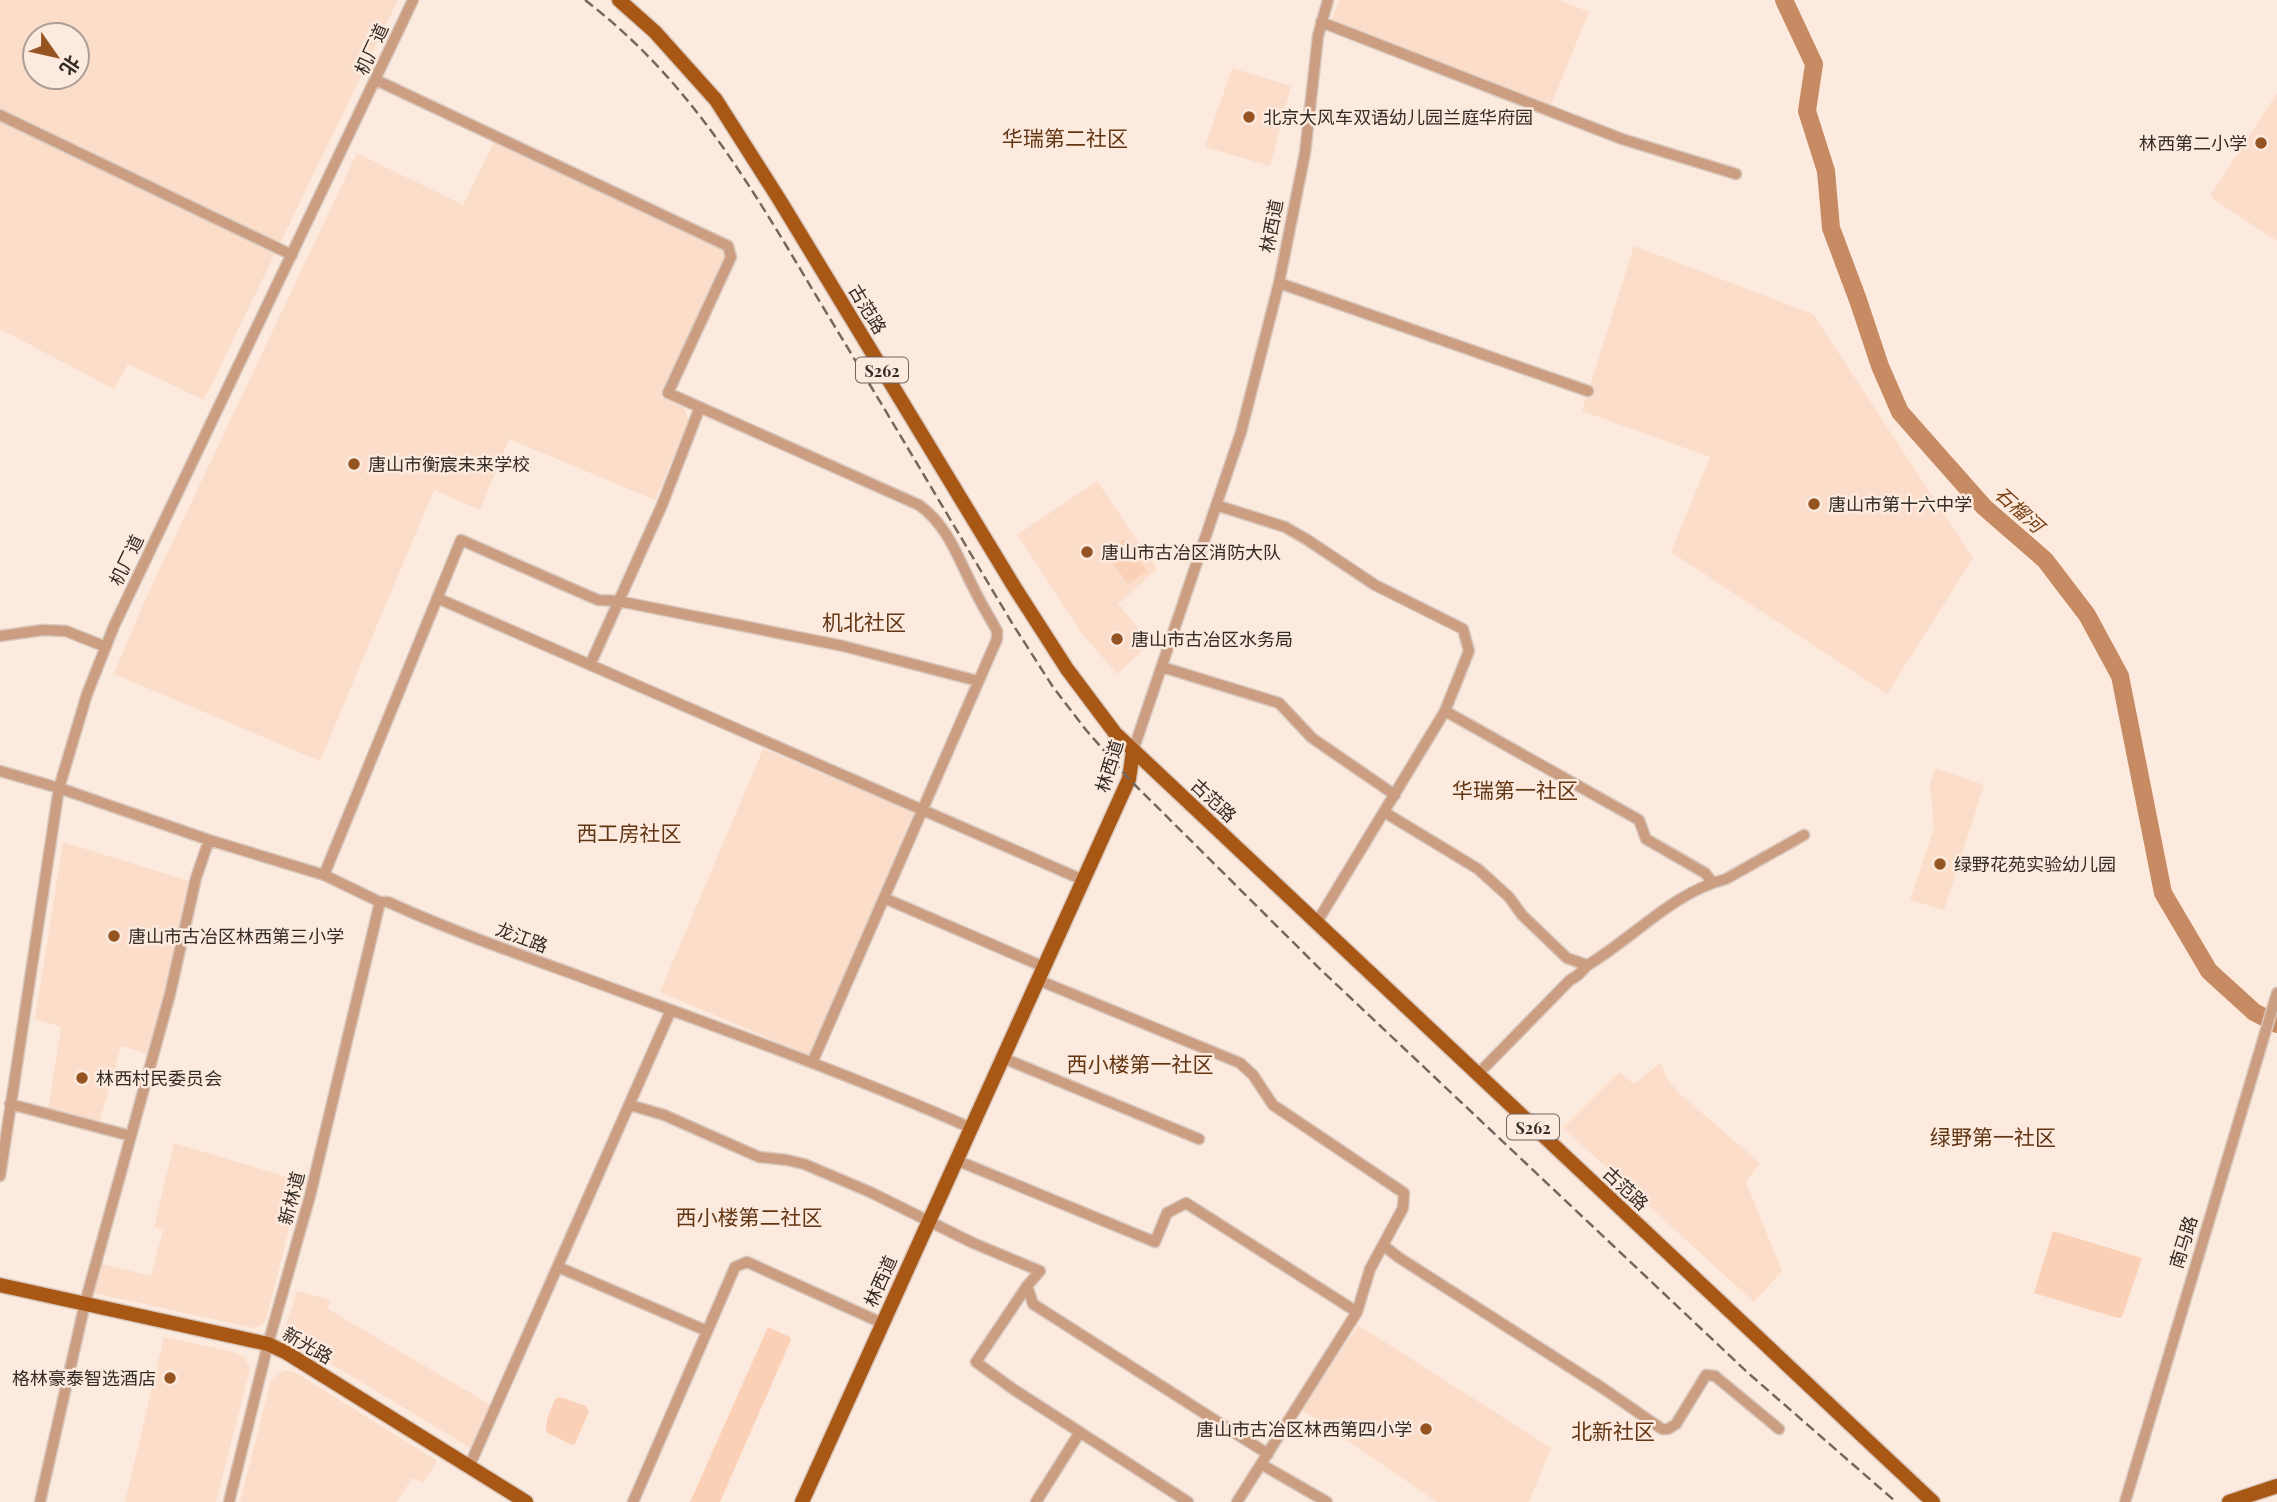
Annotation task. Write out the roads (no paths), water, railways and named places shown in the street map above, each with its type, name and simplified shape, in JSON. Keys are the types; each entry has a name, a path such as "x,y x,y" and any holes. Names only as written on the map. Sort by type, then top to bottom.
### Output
{"main road":[{"name":"古范路","path":"619,0 655,32 716,100 779,198 930,450 1059,657 1115,733 1933,1502"},
{"name":"林西道","path":"802,1502 1129,779 1133,751"},
{"name":"新光路","path":"0,1284 268,1344 287,1353 526,1502"},
{"path":"2229,1502 2277,1486"}],"street":[{"name":"机厂道","path":"0,1176 59,788 87,694 106,647 413,0"},
{"name":"林西道","path":"1133,751 1241,432 1279,283 1304,153 1318,36 1328,0"},
{"path":"1321,22 1622,139 1736,174"},
{"path":"376,80 728,246 731,257 668,393 919,505 940,523 997,631 998,639 812,1063"},
{"path":"0,115 292,256"},
{"path":"1279,283 1588,391"},
{"path":"590,665 662,505 700,407"},
{"path":"1216,505 1285,527 1306,538 1375,585 1463,629 1469,651 1446,711 1317,922"},
{"path":"324,875 461,540 598,600 618,601 843,646 978,681"},
{"path":"437,597 1083,880"},
{"path":"0,636 43,630 66,631 106,647"},
{"path":"1162,667 1279,703 1312,738 1395,794"},
{"path":"1446,711 1639,820 1646,839 1705,873 1712,882"},
{"name":"龙江路","path":"0,771 324,875 380,902 388,902 488,943 812,1063 971,1128"},
{"path":"1384,812 1478,869 1509,897 1521,915 1567,958 1587,965"},
{"path":"1477,1074 1570,980 1580,975 1587,965 1604,956 1672,904 1804,835"},
{"path":"40,1502 85,1303 170,994 196,878 209,840"},
{"path":"884,898 1041,974 1240,1063 1253,1074 1273,1105 1404,1193 1403,1208 1370,1269 1357,1312 1237,1502"},
{"name":"新林道","path":"229,1502 268,1344 310,1196 380,902"},
{"path":"1567,958 1566,969 1570,980"},
{"name":"南马路","path":"2125,1502 2277,993"},
{"path":"469,1467 671,1010"},
{"path":"1003,1058 1199,1139"},
{"path":"10,1104 131,1136"},
{"path":"630,1105 664,1115 759,1157 804,1164 929,1220 973,1243 1040,1271 976,1362 1013,1390 1188,1502"},
{"path":"956,1160 1155,1242 1167,1213 1186,1203 1357,1312"},
{"path":"1383,1245 1662,1429 1676,1424 1706,1375 1715,1376 1779,1429"},
{"path":"633,1502 735,1267 747,1262 882,1322"},
{"path":"558,1267 706,1331"},
{"path":"1027,1286 1034,1304 1326,1502"},
{"path":"1036,1502 1080,1432"}],"waterway":[{"name":"石榴河","path":"1784,0 1814,64 1807,111 1826,171 1831,228 1880,366 1900,412 1984,507 2045,560 2087,615 2120,676 2163,893 2209,971 2254,1012 2277,1024"}],"railway":[{"path":"585,0 661,70 722,146 750,187 1012,623 1053,687 1086,730 1129,779 1320,969 1747,1372 1896,1502"}],"place":[{"name":"北京大风车双语幼儿园兰庭华府园","path":"1249,117"},
{"name":"林西第二小学","path":"2261,143"},
{"name":"唐山市衡宸未来学校","path":"354,464"},
{"name":"唐山市第十六中学","path":"1814,504"},
{"name":"唐山市古冶区消防大队","path":"1087,552"},
{"name":"唐山市古冶区水务局","path":"1117,639"},
{"name":"绿野花苑实验幼儿园","path":"1940,864"},
{"name":"唐山市古冶区林西第三小学","path":"114,936"},
{"name":"林西村民委员会","path":"82,1078"},
{"name":"格林豪泰智选酒店","path":"170,1378"},
{"name":"唐山市古冶区林西第四小学","path":"1426,1429"}],"district":[{"name":"华瑞第二社区","path":"1065,137"},
{"name":"机北社区","path":"864,621"},
{"name":"华瑞第一社区","path":"1515,789"},
{"name":"西工房社区","path":"629,832"},
{"name":"西小楼第一社区","path":"1140,1063"},
{"name":"绿野第一社区","path":"1993,1136"},
{"name":"西小楼第二社区","path":"749,1216"},
{"name":"北新社区","path":"1613,1430"}]}
